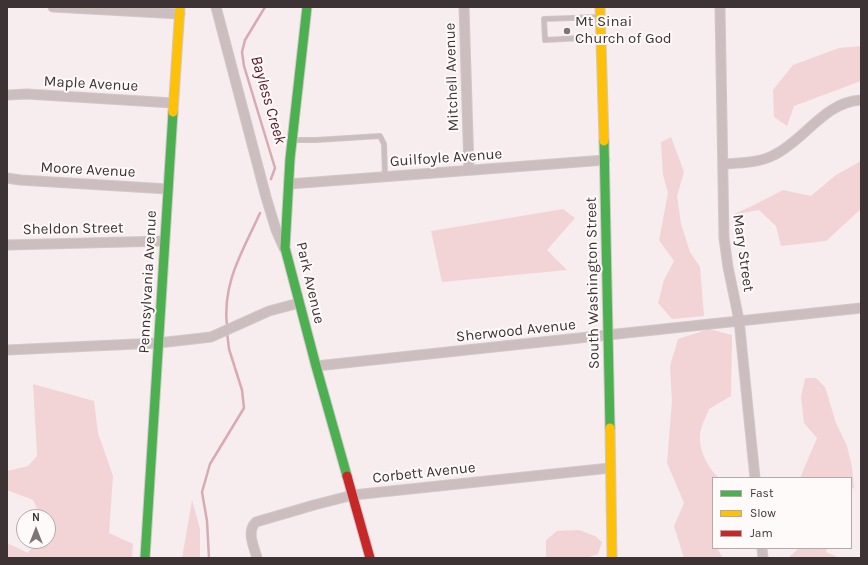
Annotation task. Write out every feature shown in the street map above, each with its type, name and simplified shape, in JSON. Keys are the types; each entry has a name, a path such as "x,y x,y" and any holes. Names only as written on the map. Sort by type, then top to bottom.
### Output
{"street":[{"path":"53,7 180,11"},
{"path":"216,7 266,197 276,230 284,248"},
{"name":"Park Avenue","path":"307,7 292,140 284,248 370,558"},
{"name":"Mitchell Avenue","path":"464,7 469,170"},
{"name":"South Washington Street","path":"600,7 605,160 612,558"},
{"name":"Mary Street","path":"720,7 724,238 728,267 740,320 755,477"},
{"name":"Pennsylvania Avenue","path":"145,558 164,241 180,11"},
{"name":"Maple Avenue","path":"7,95 27,94 173,103"},
{"path":"723,164 747,163 776,155 798,139 830,111 842,104 854,100 861,100"},
{"name":"Guilfoyle Avenue","path":"289,184 605,160"},
{"name":"Moore Avenue","path":"7,178 168,189"},
{"name":"Sheldon Street","path":"7,245 164,241"},
{"path":"7,350 158,343 211,337 269,311 299,303"},
{"name":"Sherwood Avenue","path":"316,366 861,308"},
{"name":"Corbett Avenue","path":"257,558 251,531 251,526 256,522 353,495 610,468"}],"lane":[{"path":"600,17 544,19 545,40 601,37"},
{"path":"292,140 335,140 380,136 384,144 386,176"}],"shaded area":[{"path":"861,46 861,81 794,106 787,126 774,117 773,90 793,65 839,48"},
{"path":"671,137 684,172 677,196 681,224 690,252 700,267 704,316 672,319 658,303 664,280 674,261 659,240 668,193 663,175 661,142"},
{"path":"861,161 861,209 826,241 781,246 776,226 759,210 732,215 783,190 811,196 836,175"},
{"path":"563,209 575,218 547,250 567,270 442,282 431,231"},
{"path":"709,329 732,335 731,396 709,409 700,433 700,442 705,459 718,477 712,477 712,549 718,549 723,558 684,558 674,526 684,503 667,463 672,401 670,366 678,339"},
{"path":"805,378 816,378 825,387 836,423 847,446 852,467 854,488 852,489 852,477 800,477 817,438 804,423 801,397"},
{"path":"33,384 94,401 98,433 113,476 109,533 133,544 132,558 7,558 7,543 16,547 16,549 28,553 31,549 56,549 56,509 37,509 33,500 7,490 7,471 28,466 37,456"},
{"path":"192,500 200,529 200,558 182,558"},
{"path":"579,530 595,536 602,542 598,554 586,558 546,558 546,540 557,531"},
{"path":"798,549 827,549 826,552 839,558 788,558"}],"waterway":[{"name":"Bayless Creek","path":"265,7 245,40 242,52 244,66 275,168 271,179"},
{"name":"Bayless Creek","path":"227,327 226,311 235,267 260,213"},
{"name":"Bayless Creek","path":"209,558 207,521 202,492 210,464 244,408 242,390 229,349 227,332"}],"traffic: fast":[{"path":"307,7 290,159 285,248 347,476"},
{"path":"145,558 173,112"},
{"path":"604,141 610,428"}],"traffic: slow":[{"path":"173,112 180,7"},
{"path":"600,7 604,141"},
{"path":"610,428 612,558"}],"traffic: jam":[{"path":"347,476 370,558"}],"place":[{"name":"Mt Sinai Church of God","path":"567,31"}]}
